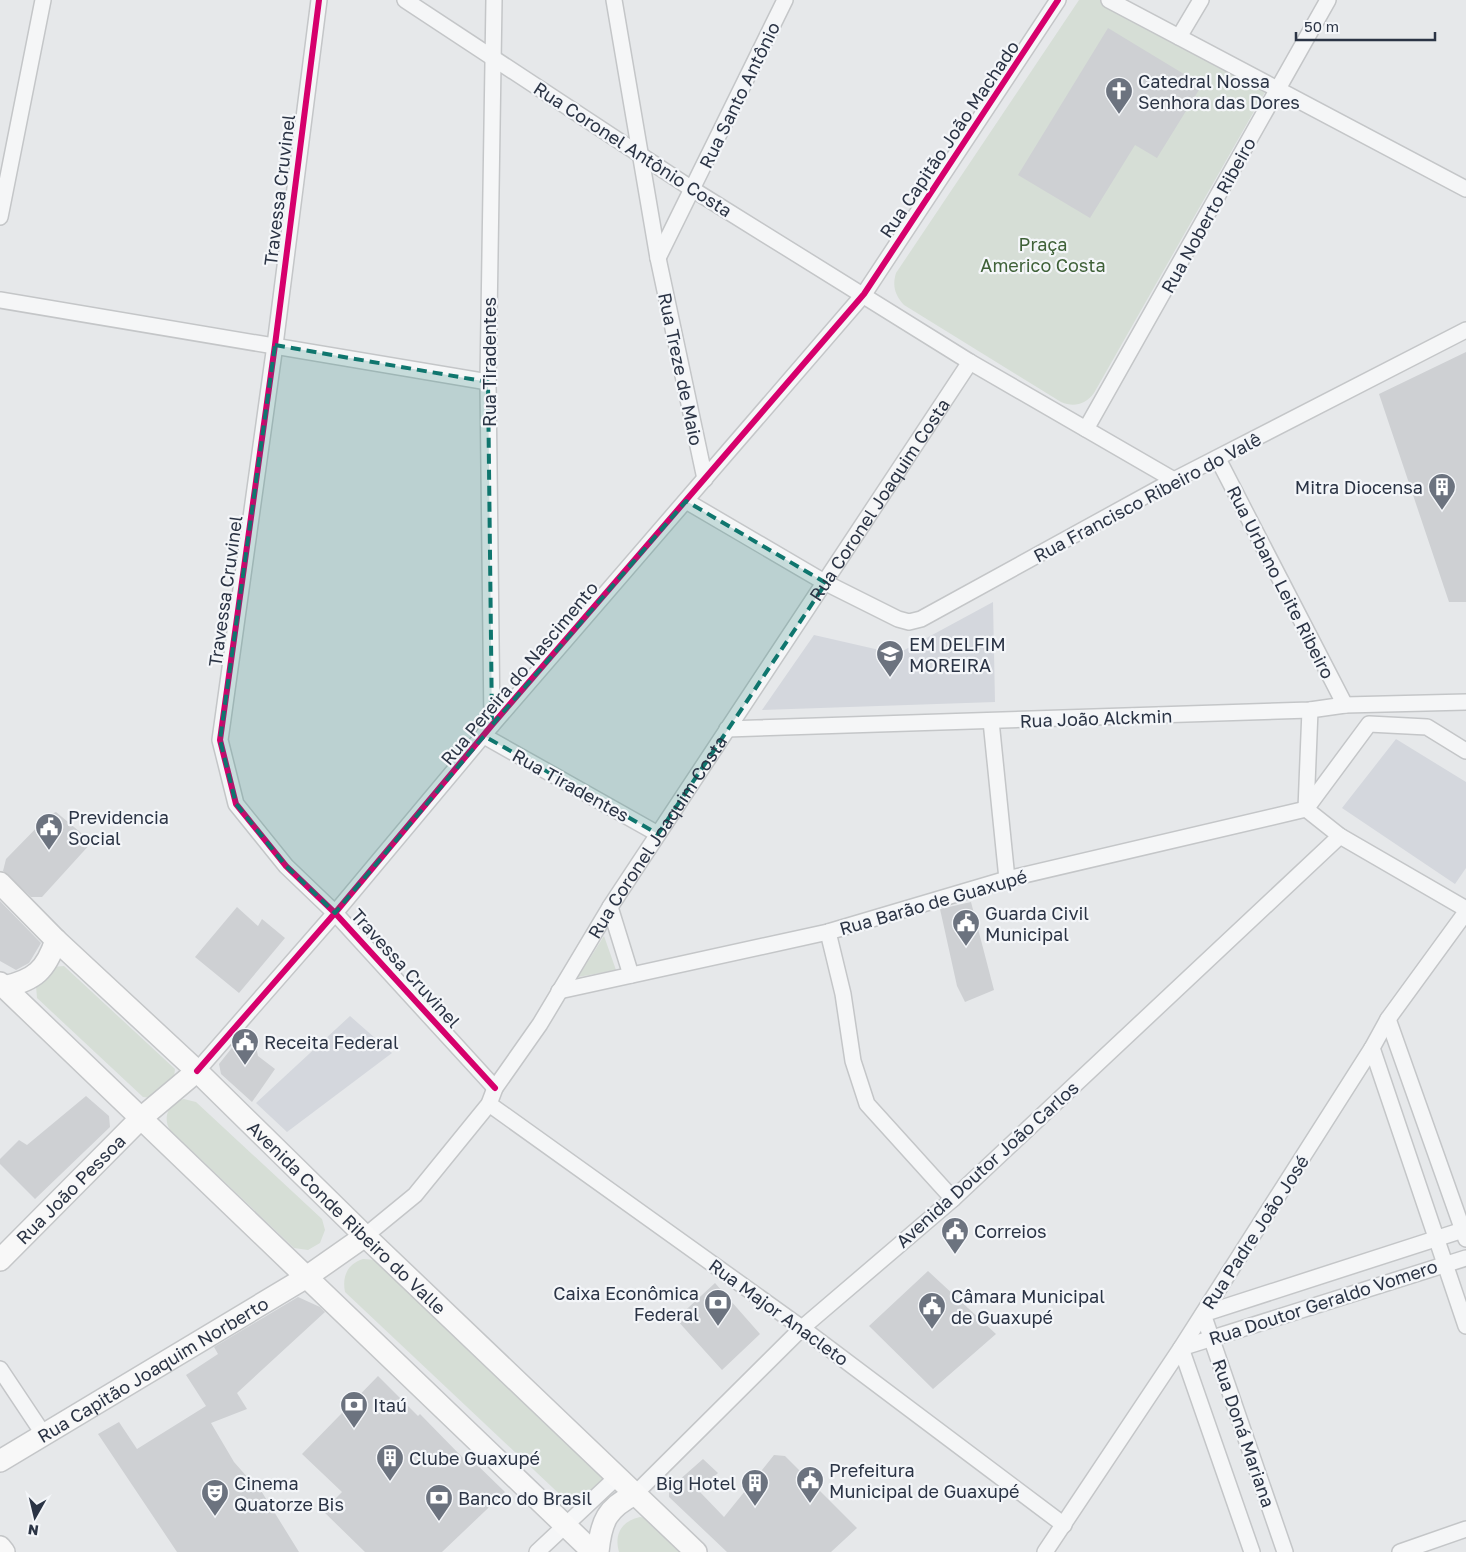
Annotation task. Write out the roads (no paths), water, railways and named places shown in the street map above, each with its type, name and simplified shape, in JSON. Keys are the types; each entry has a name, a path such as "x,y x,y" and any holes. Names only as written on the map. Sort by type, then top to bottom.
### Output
{"main road":[{"name":"Avenida Conde Ribeiro do Valle","path":"0,882 56,940 197,1071 365,1236 696,1552"},
{"path":"2,985 22,983 35,976 50,959 56,940"},
{"path":"2,985 305,1278 593,1552"},
{"name":"Rua Pereira do Nascimento","path":"140,1119 197,1071"},
{"name":"Rua João Pessoa","path":"0,1260 140,1119"},
{"name":"Rua Coronel Joaquim Costa","path":"305,1278 365,1236"},
{"name":"Rua Capitão Joaquim Norberto","path":"0,1461 305,1278"},
{"path":"598,1552 601,1529 609,1512 620,1501 635,1494"},
{"path":"0,1547 4,1552"}],"street":[{"path":"0,217 43,0"},
{"name":"Travessa Cruvinel","path":"319,0 275,345 220,740 236,804 286,866 335,913 495,1088"},
{"name":"Rua Coronel Antônio Costa","path":"405,0 494,56 692,189 864,294"},
{"name":"Rua Tiradentes","path":"494,0 488,382 488,730 658,834"},
{"name":"Rua Treze de Maio","path":"614,0 658,258 705,479"},
{"name":"Rua Santo Antônio","path":"692,189 785,0"},
{"name":"Rua Capitão João Machado","path":"864,294 1058,0"},
{"path":"1108,0 1278,91 1466,188"},
{"path":"1179,37 1200,0"},
{"name":"Rua Noberto Ribeiro","path":"1086,429 1328,0"},
{"path":"658,258 692,189"},
{"path":"864,294 970,362 1174,480"},
{"name":"Rua Pereira do Nascimento","path":"197,1071 335,913 488,730 864,294"},
{"path":"0,300 488,382"},
{"name":"Rua Francisco Ribeiro do Valê","path":"686,501 826,583 898,619 909,622 921,619 1174,480 1466,330"},
{"name":"Rua Coronel Joaquim Costa","path":"365,1236 415,1195 489,1104 495,1088 540,1024 610,907 826,583 970,362"},
{"name":"Rua Urbano Leite Ribeiro","path":"1218,459 1345,705"},
{"name":"Rua João Alckmin","path":"727,729 1310,710 1345,705 1466,702"},
{"path":"1449,703 1466,709"},
{"path":"1306,808 1310,710"},
{"path":"991,721 1006,879"},
{"path":"1306,808 1369,724 1428,726 1466,751"},
{"path":"1306,808 1340,836 1466,911"},
{"name":"Rua Barão de Guaxupé","path":"559,991 828,932 1006,879 1306,808"},
{"name":"Avenida Doutor João Carlos","path":"635,1494 802,1328 953,1199 1340,836"},
{"path":"610,907 631,975"},
{"name":"Rua Padre João José","path":"1045,1552 1203,1314 1372,1048 1388,1019 1466,911"},
{"path":"828,932 843,994 853,1061 867,1104 953,1199"},
{"path":"1388,1019 1465,1233"},
{"path":"1372,1048 1466,1326"},
{"name":"Rua Major Anacleto","path":"489,1104 802,1328 1064,1526"},
{"name":"Rua Doutor Geraldo Vomero","path":"1203,1314 1437,1240 1465,1233"},
{"name":"Rua Doutor Geraldo Vomero","path":"1181,1348 1466,1258"},
{"name":"Rua Doná Mariana","path":"1203,1314 1285,1552"},
{"name":"Rua Doná Mariana","path":"1181,1348 1252,1552"},
{"path":"0,1369 44,1435"},
{"path":"537,1552 617,1476"},
{"path":"1400,1552 1466,1529"}],"place":[{"name":"Catedral Nossa Senhora das Dores","path":"1119,115"},
{"name":"Mitra Diocensa","path":"1442,511"},
{"name":"EM DELFIM MOREIRA","path":"890,678"},
{"name":"Previdencia Social","path":"49,851"},
{"name":"Guarda Civil Municipal","path":"966,947"},
{"name":"Receita Federal","path":"245,1066"},
{"name":"Correios","path":"955,1255"},
{"name":"Caixa Econômica Federal","path":"718,1327"},
{"name":"Câmara Municipal de Guaxupé","path":"932,1330"},
{"name":"Itaú","path":"354,1429"},
{"name":"Clube Guaxupé","path":"390,1482"},
{"name":"Prefeitura Municipal de Guaxupé","path":"810,1504"},
{"name":"Big Hotel","path":"755,1507"},
{"name":"Cinema Quatorze Bis","path":"215,1517"},
{"name":"Banco do Brasil","path":"439,1522"}],"park label":[{"name":"Praça Americo Costa","path":"1043,254"}]}
